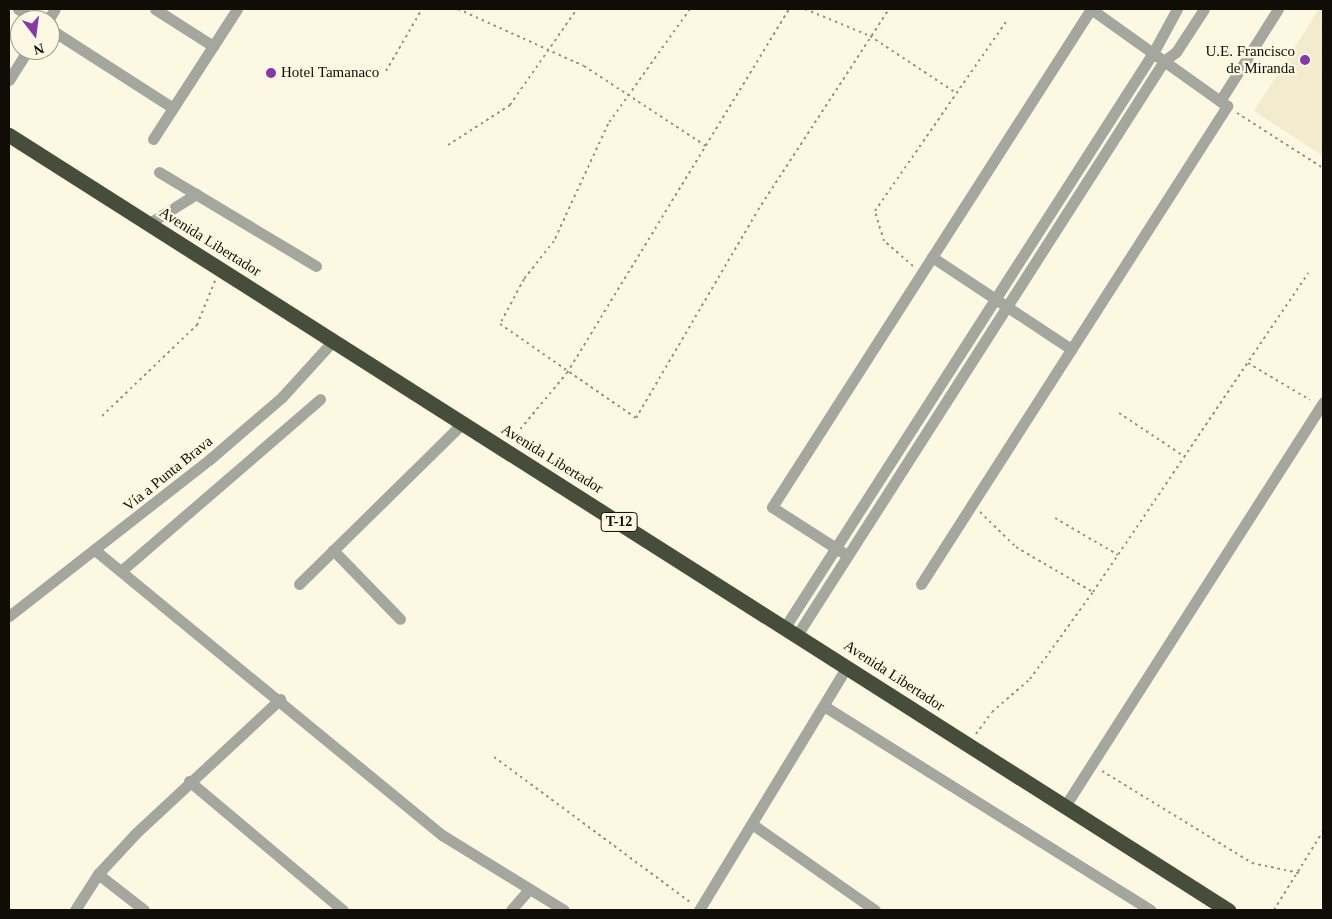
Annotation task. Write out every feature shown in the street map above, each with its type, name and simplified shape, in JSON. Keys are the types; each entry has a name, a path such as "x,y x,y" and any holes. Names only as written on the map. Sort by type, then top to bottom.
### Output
{"highway":[{"name":"Avenida Libertador","path":"9,136 1228,910"}],"street":[{"path":"156,9 214,46"},
{"path":"153,139 237,9"},
{"path":"848,555 772,507 1091,9 1223,103"},
{"path":"791,631 836,548 1153,53 1177,9"},
{"path":"791,631 848,555 1164,61 1176,52 1204,9"},
{"path":"921,584 1072,349 1223,103 1278,9"},
{"path":"60,35 173,108"},
{"path":"9,80 22,60"},
{"path":"159,172 316,266"},
{"path":"148,224 196,194"},
{"path":"932,258 1072,349"},
{"name":"Vía a Punta Brava","path":"9,616 96,551 282,397 334,341"},
{"path":"121,571 320,399"},
{"path":"1065,806 1322,405"},
{"path":"299,584 463,423"},
{"path":"332,550 400,619"},
{"path":"96,551 280,700 442,835 564,910"},
{"path":"700,910 848,667"},
{"path":"75,910 98,874 188,781 280,700"},
{"path":"824,706 1144,909"},
{"path":"188,781 343,910"},
{"path":"752,824 875,910"},
{"path":"98,874 144,910"},
{"path":"511,910 529,889"}],"path":[{"path":"386,71 422,9"},
{"path":"458,9 549,50 629,92 706,146"},
{"path":"448,145 510,104 576,9"},
{"path":"690,9 629,92 584,169 554,241 524,279 500,324 567,373 636,418 758,210 889,9"},
{"path":"504,449 567,373 789,9"},
{"path":"805,9 870,36 956,94"},
{"path":"922,273 884,241 875,210 1006,22"},
{"path":"1223,103 1323,168"},
{"path":"102,416 197,325 220,269"},
{"path":"970,745 992,712 1030,679 1093,592 1308,273"},
{"path":"1248,362 1322,405"},
{"path":"1119,413 1185,457"},
{"path":"972,504 1016,547 1093,592"},
{"path":"1055,518 1118,556"},
{"path":"494,758 700,910"},
{"path":"1091,764 1252,863 1299,873"},
{"path":"1274,910 1299,873 1323,831"}],"shaded area":[{"name":"U.E. Francisco de Miranda","path":"1319,9 1323,9 1323,156 1254,111"}],"place":[{"name":"U.E. Francisco de Miranda","path":"1305,60"},
{"name":"Hotel Tamanaco","path":"271,73"}]}
